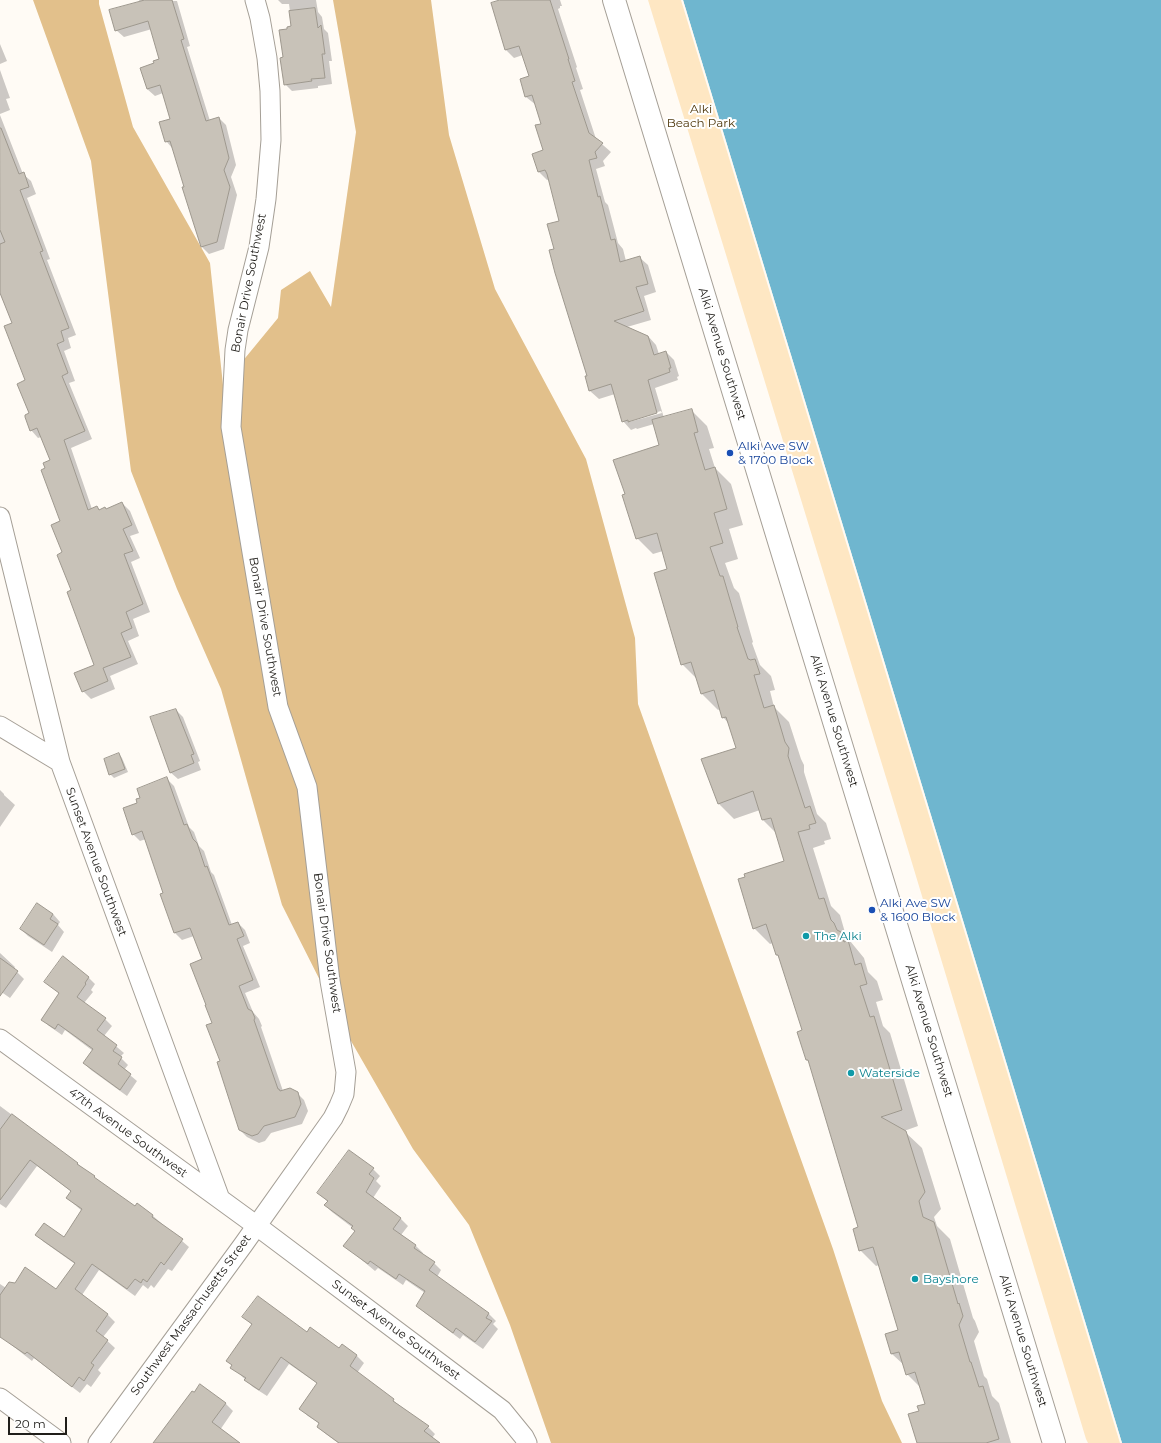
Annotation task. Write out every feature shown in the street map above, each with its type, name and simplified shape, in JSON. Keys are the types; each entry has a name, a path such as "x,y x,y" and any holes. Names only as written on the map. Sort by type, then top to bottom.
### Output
{"main road":[{"name":"Alki Avenue Southwest","path":"614,0 1054,1443"}],"street":[{"name":"Bonair Drive Southwest","path":"255,0 260,18 267,58 270,91 271,140 266,199 259,247 238,330 235,350 231,427 278,707 307,787 330,981 346,1072 344,1094 339,1106 257,1226"},
{"name":"Sunset Avenue Southwest","path":"0,517 60,762 220,1199"},
{"path":"0,726 60,762"},
{"name":"47th Avenue Southwest","path":"0,1039 257,1226"},
{"name":"Southwest Massachusetts Street","path":"98,1443 257,1226"},
{"name":"Sunset Avenue Southwest","path":"257,1226 502,1410 527,1443"},
{"path":"0,1398 61,1443"}],"green space":[{"name":"Alki Beach Park","path":"648,0 683,0 1122,1443 1088,1443 1086,1439 896,810"}],"shaded area":[{"path":"33,0 99,0 133,127 210,263 223,385 278,318 281,290 310,271 331,307 356,132 333,0 431,0 449,135 495,289 586,459 635,638 638,704 833,1249 882,1401 902,1443 551,1443 510,1325 469,1225 413,1149 347,1034 282,905 221,689 177,589 131,471 91,161"}],"water":[{"path":"683,0 1161,0 1161,1443 1122,1443"}],"pier":[{"path":"681,0 683,0 1122,1443 1120,1443"}],"building":[{"path":"145,0 172,0 184,39 181,40 206,121 219,117 229,158 224,170 230,187 217,242 201,247 182,187 184,187 170,141 165,142 159,122 170,119 160,85 147,89 140,68 154,63 153,61 159,59 148,21 115,31 109,10"},
{"path":"500,0 550,0 575,81 572,82 589,133 603,143 595,152 597,158 589,160 611,240 615,239 620,262 640,256 648,284 636,287 644,311 614,321 648,336 654,355 666,351 671,368 669,368 670,372 648,380 657,413 628,422 628,420 622,422 611,384 589,391 585,376 587,376 549,250 554,249 547,224 559,221 547,174 545,170 538,172 532,154 543,150 535,125 541,124 532,95 525,97 520,79 529,76 519,46 505,50 491,3"},
{"path":"315,8 318,28 321,25 325,54 322,54 325,78 311,79 312,81 284,85 280,58 283,57 279,30 287,29 287,27 291,26 289,11"},
{"path":"0,128 19,174 24,172 29,187 20,190 43,251 40,252 69,328 61,331 64,341 57,344 68,373 62,376 85,431 64,440 88,510 97,506 99,510 105,507 106,509 122,502 132,525 123,529 133,551 124,554 143,604 126,612 132,628 121,633 131,657 103,668 108,681 82,692 74,673 94,665 67,592 71,590 57,555 62,552 51,525 60,521 41,470 45,468 43,463 50,460 37,428 30,431 25,417 25,415 29,413 17,384 25,380 4,326 12,323 0,293 0,244 5,242 0,230"},
{"path":"692,409 698,432 694,433 705,470 715,467 727,509 714,513 723,543 710,547 720,576 723,576 737,627 748,659 755,659 760,674 754,675 764,708 774,705 785,742 789,748 788,756 805,808 810,806 816,823 809,825 810,829 798,832 819,899 824,898 831,920 837,930 841,932 844,942 848,940 855,965 861,963 867,984 860,986 870,1017 874,1016 902,1110 881,1117 906,1131 925,1192 919,1201 923,1217 934,1222 958,1304 959,1303 963,1316 959,1325 970,1362 979,1387 983,1386 999,1439 986,1443 917,1443 908,1414 919,1411 917,1406 925,1404 915,1372 906,1375 899,1352 891,1354 885,1334 898,1330 873,1247 859,1251 853,1229 858,1227 808,1060 806,1060 797,1032 802,1030 778,955 776,955 766,924 753,929 738,879 745,877 744,874 784,861 771,818 762,820 753,791 718,804 701,759 736,748 726,717 722,718 714,690 701,694 691,662 681,665 654,573 667,569 657,533 636,539 622,495 625,494 613,460 659,445 652,420"},
{"path":"176,709 194,754 191,755 194,763 170,773 150,717"},
{"path":"119,753 125,769 109,775 104,759"},
{"path":"167,777 184,825 187,824 193,839 197,843 205,867 207,866 229,925 238,922 244,936 237,939 253,980 239,986 248,1009 252,1011 255,1018 254,1020 278,1089 280,1091 290,1088 298,1092 301,1104 295,1117 264,1126 258,1134 252,1136 239,1130 217,1062 220,1061 206,1025 212,1023 190,964 202,959 190,928 174,933 160,894 163,893 142,831 132,835 123,808 137,803 136,799 140,798 137,789"},
{"path":"37,903 53,914 50,919 58,924 44,945 20,929"},
{"path":"63,956 89,977 77,997 106,1018 97,1030 117,1045 113,1051 122,1057 118,1064 131,1074 120,1090 83,1063 93,1049 58,1024 55,1029 41,1020 59,993 44,982"},
{"path":"0,958 18,971 0,996"},
{"path":"12,1114 95,1176 94,1177 135,1206 137,1203 153,1215 152,1217 183,1239 164,1265 161,1262 147,1282 143,1279 141,1283 135,1279 127,1289 92,1264 75,1289 108,1314 96,1331 108,1340 91,1363 94,1365 84,1381 79,1377 72,1387 27,1352 25,1354 0,1337 0,1295 9,1282 15,1283 25,1267 56,1289 75,1263 35,1235 44,1223 64,1237 82,1209 66,1198 71,1191 30,1160 0,1200 0,1130"},
{"path":"349,1150 374,1168 369,1174 374,1178 366,1192 401,1218 393,1229 416,1245 414,1248 435,1262 429,1270 489,1313 486,1318 492,1321 475,1342 456,1328 453,1333 416,1306 425,1291 399,1274 396,1279 370,1261 368,1264 343,1246 355,1231 351,1228 353,1226 324,1205 328,1201 317,1193"},
{"path":"258,1296 307,1332 310,1327 339,1348 342,1344 357,1355 350,1366 394,1399 393,1401 429,1426 424,1431 440,1443 339,1443 317,1427 319,1423 299,1409 317,1383 281,1357 259,1390 244,1380 246,1378 230,1368 232,1365 226,1361 252,1324 242,1317"},
{"path":"200,1384 226,1403 212,1422 240,1443 153,1443 192,1391 194,1392"}],"place":[{"name":"Alki Ave SW & 1700 Block","path":"730,453"},
{"name":"Alki Ave SW & 1600 Block","path":"872,910"},
{"name":"The Alki","path":"806,936"},
{"name":"Waterside","path":"851,1073"},
{"name":"Bayshore","path":"915,1279"}]}
